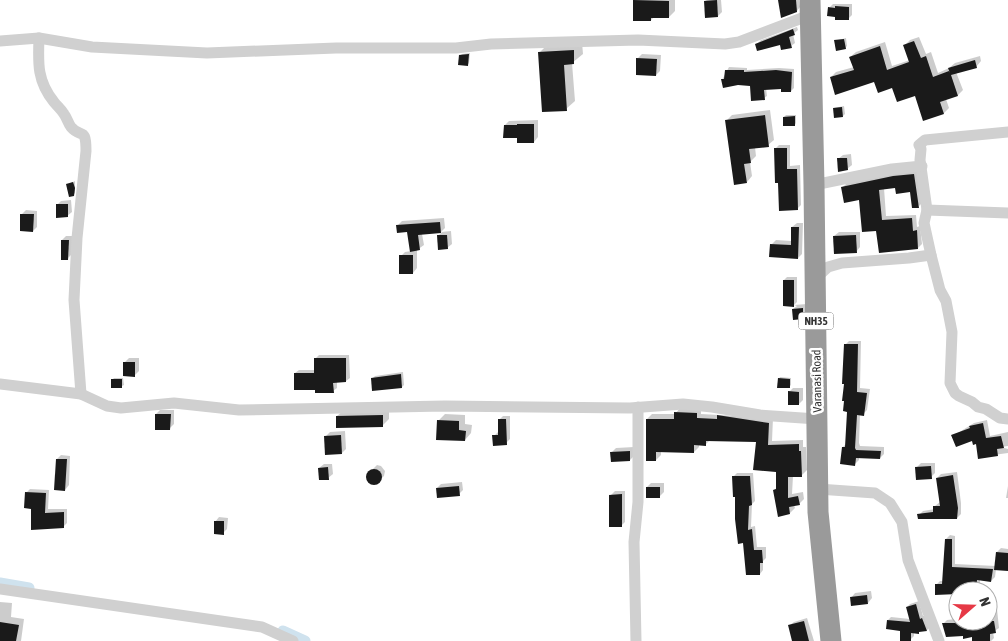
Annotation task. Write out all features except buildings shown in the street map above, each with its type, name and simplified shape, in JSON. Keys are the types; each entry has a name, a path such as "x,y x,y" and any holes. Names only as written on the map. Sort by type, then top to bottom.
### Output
{"highway":[{"name":"Varanasi Road","path":"810,8 818,489 820,542 831,641"}],"street":[{"path":"0,41 39,38 92,48 207,53 343,48 456,48 491,44 638,40 725,44 739,42 810,8"},
{"path":"39,38 38,65 40,76 51,98 66,116 73,130 82,133 86,137 77,238 74,300 81,394"},
{"path":"1008,132 925,140 919,145 927,210 924,224 930,255 940,290 946,301 952,332 949,375 952,388 959,396 978,407 986,409 1000,418 1008,419"},
{"path":"814,186 892,169 922,166"},
{"path":"927,210 1008,213"},
{"path":"815,279 828,267 842,263 903,259 930,255"},
{"path":"0,384 81,394 107,406 121,408 174,403 239,410 446,406 630,408 698,405 760,415 817,419"},
{"path":"636,641 634,542 638,502 638,407"},
{"path":"818,489 875,493 890,503 902,522 908,560 939,641"},
{"path":"0,589 33,592 41,596 262,627 293,641"}],"waterway":[{"path":"0,583 29,588"},
{"path":"283,631 305,641"}]}
